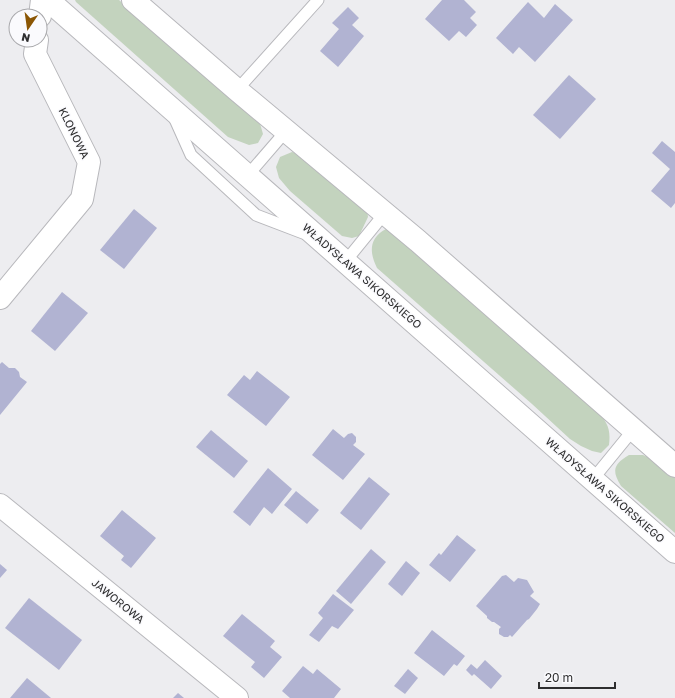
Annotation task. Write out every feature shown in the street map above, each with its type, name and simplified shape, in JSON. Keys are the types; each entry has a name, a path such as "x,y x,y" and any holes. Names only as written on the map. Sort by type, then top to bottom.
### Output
{"street":[{"path":"133,0 237,90 418,241 675,466"},
{"name":"WŁADYSŁAWA SIKORSKIEGO","path":"48,4 248,174 320,240 675,552"},
{"name":"KLONOWA","path":"0,298 82,199 89,162 35,54 36,48"},
{"name":"JAWOROWA","path":"0,505 237,698"}],"lane":[{"path":"237,90 318,0"},
{"path":"168,106 191,155 256,214 320,240"},
{"path":"248,174 286,131"},
{"path":"345,262 384,213"},
{"path":"593,479 633,430"}],"green space":[{"path":"75,0 119,0 190,63 259,120 263,134 258,143 249,145 228,137"},
{"path":"292,152 304,156 367,210 368,217 359,236 352,238 342,236 290,191 279,178 276,167 280,157"},
{"path":"386,229 394,229 597,409 606,422 609,430 609,445 601,453 592,451 570,439 377,268 374,262 372,246 376,237"},
{"path":"629,455 643,455 656,461 675,478 675,533 621,486 616,476 616,468 620,461"}],"building":[{"path":"442,0 464,0 476,12 470,18 477,25 466,37 459,31 449,41 425,19"},
{"path":"528,2 544,18 555,4 573,20 535,62 519,47 513,54 496,38"},
{"path":"348,7 359,18 352,25 364,36 338,67 320,51 339,29 332,23"},
{"path":"569,75 596,99 560,139 533,115"},
{"path":"662,141 675,152 675,203 671,208 651,191 670,169 652,153"},
{"path":"134,209 157,228 124,269 100,250"},
{"path":"62,292 88,313 55,351 31,331"},
{"path":"2,362 9,368 15,368 19,372 20,377 27,382 0,415 0,364"},
{"path":"257,371 290,397 266,426 227,395 244,375 250,380"},
{"path":"333,429 344,438 348,434 352,433 356,437 356,442 353,445 365,454 343,480 312,455"},
{"path":"211,430 248,461 234,478 196,447"},
{"path":"268,468 292,489 272,514 264,507 250,526 233,512"},
{"path":"369,477 390,494 361,530 340,513"},
{"path":"296,491 319,510 307,524 284,505"},
{"path":"122,510 156,538 131,568 121,560 124,556 100,536"},
{"path":"457,535 476,550 450,582 429,565 439,553 441,555"},
{"path":"371,549 386,562 351,604 336,591"},
{"path":"406,561 420,573 402,596 388,584"},
{"path":"0,564 7,570 0,578"},
{"path":"506,575 514,582 518,578 527,580 534,592 530,596 540,604 529,619 512,637 510,635 508,637 504,637 499,634 499,629 501,627 487,618 487,616 476,606 502,576"},
{"path":"333,594 354,610 338,629 332,626 319,642 309,635 323,618 318,613"},
{"path":"29,598 82,640 59,670 5,628"},
{"path":"242,614 275,641 270,647 282,657 264,678 251,667 255,662 223,636"},
{"path":"432,630 465,656 457,666 454,664 444,676 414,653"},
{"path":"485,660 502,676 491,689 474,674 472,676 466,670 471,664 477,669"},
{"path":"303,666 313,674 317,669 341,689 334,698 290,698 282,691"},
{"path":"408,669 418,678 405,694 394,686"},
{"path":"27,678 51,698 10,698"},
{"path":"178,693 184,698 173,698"}]}
